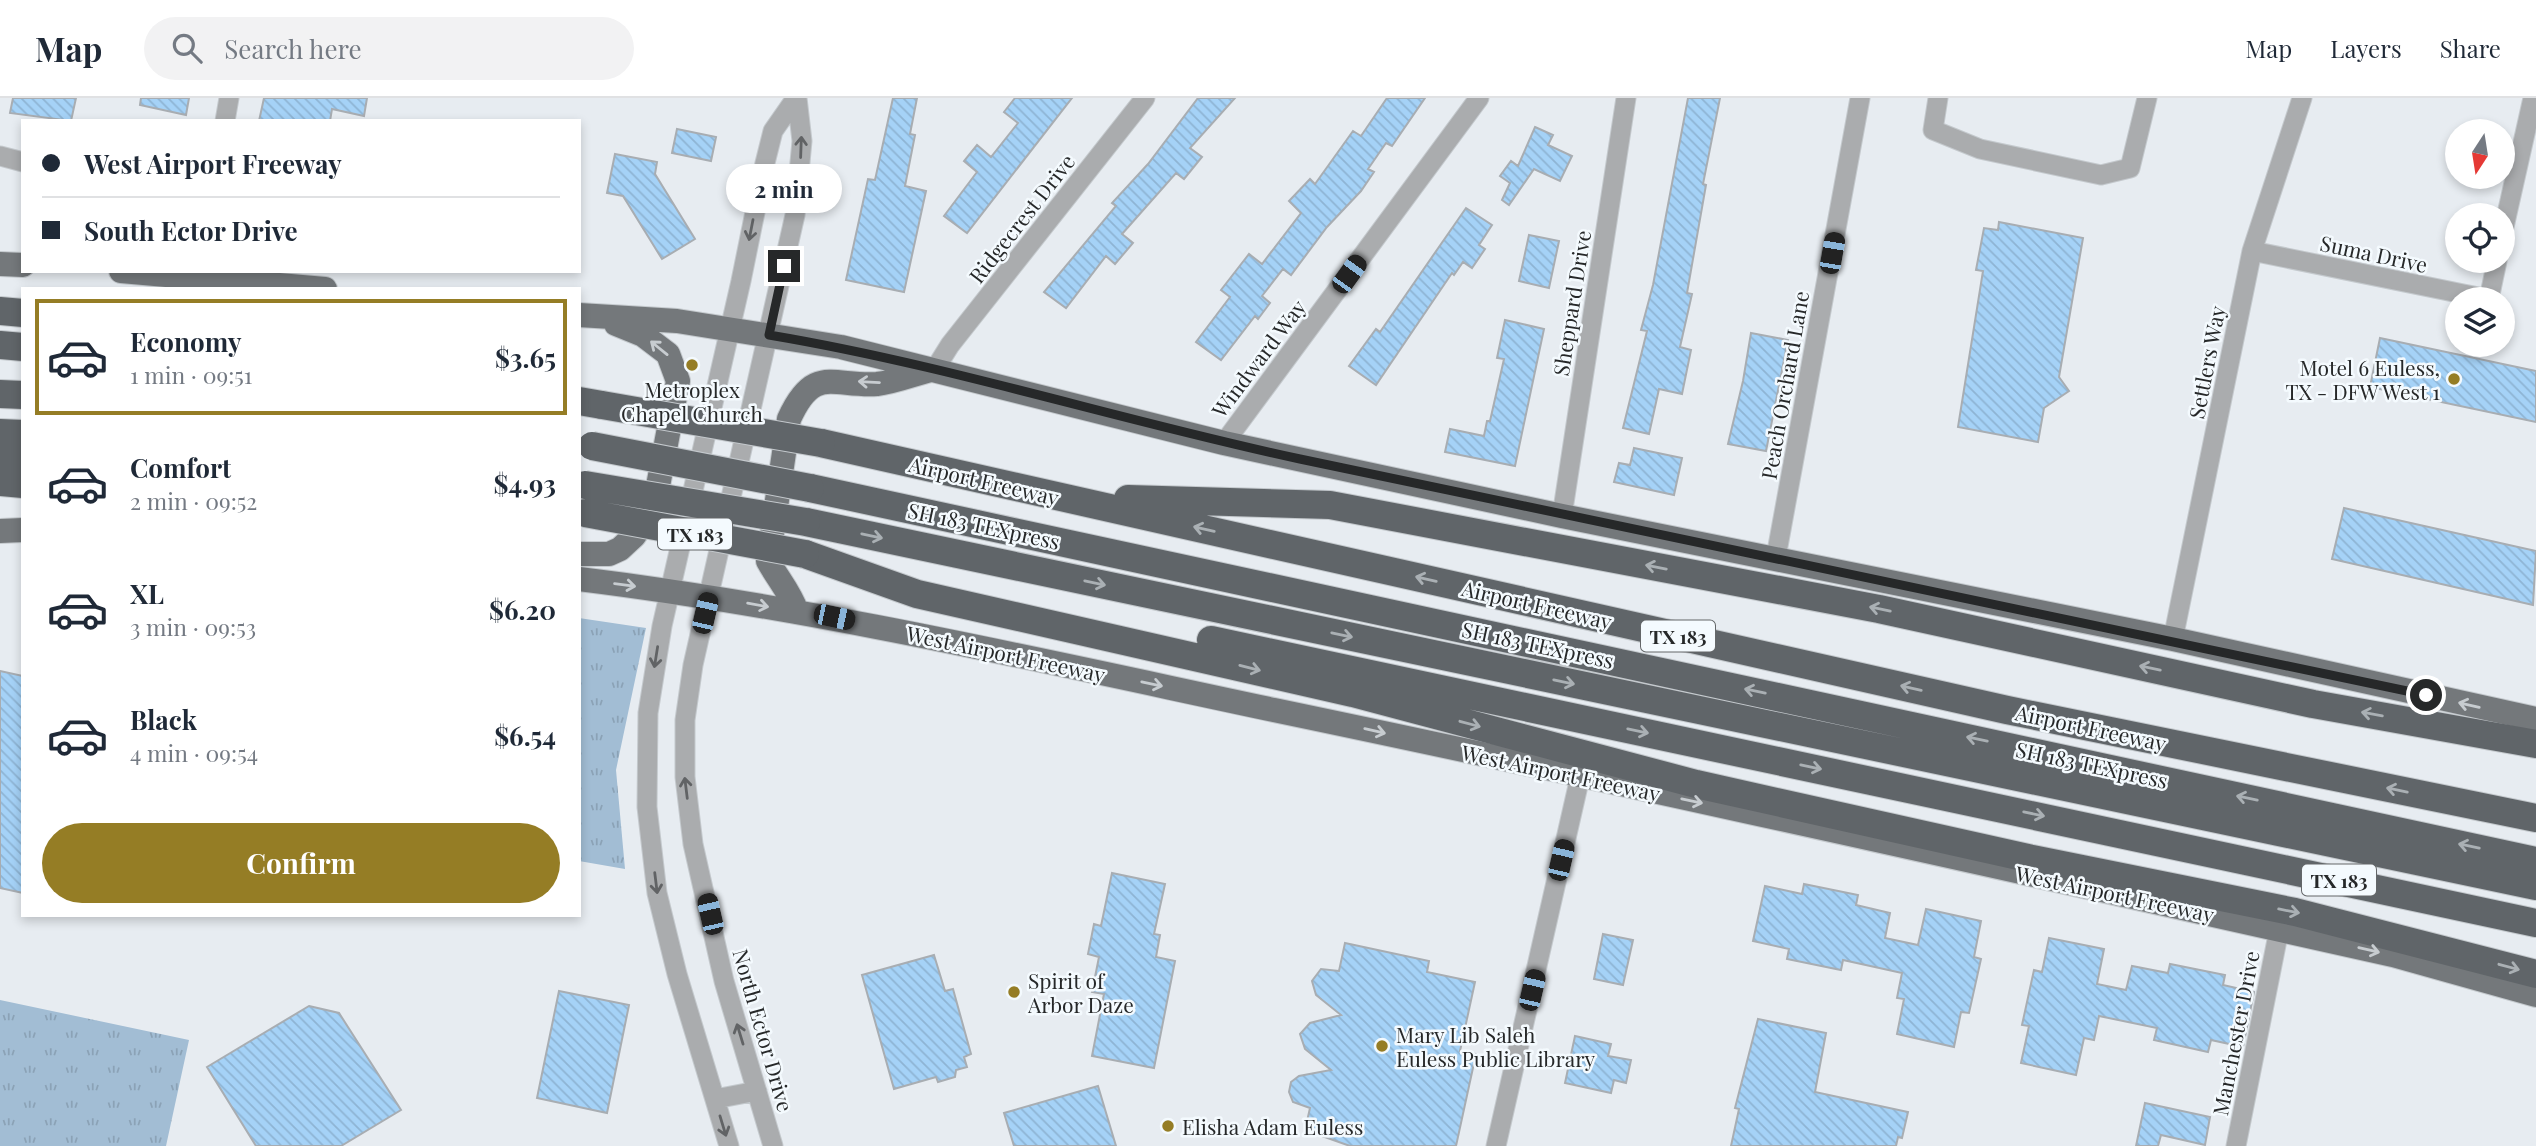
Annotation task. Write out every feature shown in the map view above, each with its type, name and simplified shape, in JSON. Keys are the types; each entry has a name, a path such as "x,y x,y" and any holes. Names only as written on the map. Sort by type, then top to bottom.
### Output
{"highway":[{"path":"0,311 21,313"},
{"path":"0,345 21,347"},
{"path":"0,394 21,395"},
{"name":"Airport Freeway","path":"591,403 821,443 2007,710 2536,818"},
{"path":"0,433 21,435"},
{"name":"SH 183 TEXpress","path":"586,446 810,488 2536,861"},
{"path":"0,458 21,460"},
{"path":"0,482 21,484"},
{"name":"SH 183 TEXpress","path":"582,484 806,522 2536,886"},
{"path":"1062,498 1330,505 1879,609 2313,704 2536,744"},
{"name":"TX 183","path":"582,513 804,554 2536,923"},
{"path":"804,554 917,594 1353,693 1696,784 2032,859 2295,912 2536,974"}],"main road":[{"path":"0,264 21,265"},
{"path":"171,273 308,287"},
{"path":"589,316 677,321 841,347 1224,443 1562,516 2173,639 2536,719"},
{"path":"581,554 609,554 620,549 634,536 654,507 678,381 668,354 643,335 589,316"},
{"path":"797,612 790,593 777,578 768,561 789,419 796,405 812,386 840,380 877,384 935,369"},
{"path":"0,531 21,530"},
{"name":"West Airport Freeway","path":"581,579 670,590 797,612 1314,718 2393,955 2536,995"}],"street":[{"path":"225,119 229,98"},
{"path":"729,1146 677,974 657,893 647,807 648,713 670,590 773,131 796,98"},
{"name":"North Ector Drive","path":"773,1146 724,981 693,844 685,777 685,720 709,596 795,215 802,141 796,98"},
{"name":"Ridgecrest Drive","path":"935,369 946,349 1145,98"},
{"name":"Windward Way","path":"1224,443 1479,98"},
{"name":"Sheppard Drive","path":"1562,516 1626,98"},
{"name":"Peach Orchard Lane","path":"1776,557 1860,98"},
{"path":"1938,98 1933,130 1980,149 2101,175 2130,168 2147,98"},
{"name":"Settlers Way","path":"2173,639 2252,251 2302,98"},
{"path":"2509,203 2533,98"},
{"path":"0,156 21,161"},
{"name":"Suma Drive","path":"2252,251 2445,290"},
{"path":"1496,1146 1580,777"},
{"name":"Manchester Drive","path":"2236,1146 2279,930"},
{"path":"715,1099 757,1091"}],"green space":[{"path":"581,618 646,628 616,770 625,869 581,861"},
{"path":"0,1000 189,1040 166,1146 0,1146"}],"building":[{"path":"13,98 76,98 71,119 10,113"},
{"path":"141,98 189,98 186,115 140,105"},
{"path":"264,98 367,98 364,116 332,109 330,119 259,119"},
{"path":"893,98 917,98 910,134 915,135 905,186 926,191 904,292 846,280 868,179 875,180"},
{"path":"1015,98 1072,98 967,233 944,216 977,172 964,161 977,145 991,157 1018,123 1004,112"},
{"path":"1198,98 1235,98 1190,148 1202,157 1184,179 1176,173 1122,234 1133,243 1115,264 1106,256 1066,308 1044,292 1116,206 1112,203 1148,164"},
{"path":"1387,98 1425,98 1392,146 1386,143 1368,169 1374,172 1361,191 1327,227 1291,275 1283,269 1262,296 1270,303 1258,319 1255,316 1221,360 1196,342 1230,297 1221,290 1249,254 1262,264 1301,213 1289,201 1310,179 1315,184 1353,131 1361,136"},
{"path":"1688,98 1720,98 1703,184 1706,185 1687,293 1692,294 1680,347 1691,350 1682,394 1659,389 1649,434 1623,428 1647,331 1641,330 1653,285"},
{"path":"1535,127 1553,135 1548,145 1572,156 1560,181 1534,169 1509,205 1502,200 1510,183 1500,176 1511,161 1518,166"},
{"path":"677,129 716,137 711,161 672,153"},
{"path":"615,154 657,162 655,174 695,239 662,259 623,196 607,193"},
{"path":"1466,208 1492,225 1479,245 1485,249 1472,268 1463,262 1454,275 1452,273 1376,385 1349,366 1376,329 1380,332"},
{"path":"1999,222 2083,238 2059,377 2069,391 2044,408 2038,442 1958,427 1983,271 1976,270 1984,228 1998,230"},
{"path":"1529,235 1559,241 1549,288 1519,281"},
{"path":"1505,320 1544,329 1515,466 1445,452 1450,429 1484,436 1504,359 1497,358"},
{"path":"1751,333 1788,340 1766,451 1728,444"},
{"name":"Motel 6 Euless, TX - DFW West 1","path":"2380,338 2445,352 2445,357 2470,357 2536,371 2536,422 2370,387"},
{"path":"1634,448 1682,458 1674,495 1614,482 1619,463 1630,465"},
{"path":"2344,508 2536,551 2533,605 2332,559"},
{"path":"0,671 21,676 21,893 0,888"},
{"path":"1112,873 1165,884 1154,934 1160,935 1156,957 1175,961 1154,1068 1092,1056 1104,994 1092,992 1099,957 1088,954 1094,924 1101,926"},
{"path":"1804,884 1858,895 1856,905 1890,913 1885,938 1918,945 1926,909 1981,921 1974,957 1981,959 1969,1013 1961,1012 1954,1047 1897,1034 1904,999 1897,998 1902,973 1843,960 1841,970 1787,959 1789,949 1753,941 1765,886 1802,894"},
{"path":"1603,934 1633,940 1623,985 1594,979"},
{"path":"2049,938 2104,949 2097,984 2126,990 2132,966 2168,973 2170,964 2225,975 2223,985 2254,992 2243,1047 2211,1040 2208,1052 2154,1040 2157,1028 2099,1016 2094,1040 2084,1038 2076,1075 2021,1063 2029,1026 2022,1025 2034,970 2042,972"},
{"name":"Mary Lib Saleh Euless Public Library","path":"1345,943 1429,961 1427,972 1475,982 1460,1051 1476,1054 1456,1146 1350,1146 1305,1130 1310,1108 1293,1102 1289,1092 1291,1082 1299,1076 1331,1070 1305,1049 1300,1034 1310,1023 1341,1015 1316,995 1312,981 1321,969 1339,971"},
{"path":"934,955 945,991 953,989 971,1054 964,1057 967,1067 956,1070 955,1077 938,1082 936,1077 894,1089 862,975"},
{"path":"559,991 629,1005 607,1113 537,1098"},
{"path":"309,1006 339,1013 401,1110 341,1146 256,1146 207,1067"},
{"path":"1758,1019 1826,1033 1815,1092 1908,1112 1902,1138 1898,1137 1896,1146 1731,1146 1739,1109 1735,1108"},
{"path":"1575,1036 1611,1044 1608,1056 1631,1060 1626,1083 1614,1080 1611,1093 1565,1083"},
{"path":"1098,1086 1116,1146 1014,1146 1004,1113"},
{"path":"2145,1103 2210,1117 2205,1145 2161,1135 2158,1146 2136,1146"}],"place":[{"name":"Metroplex Chapel Church","path":"692,365"},
{"name":"Motel 6 Euless, TX - DFW West 1","path":"2454,379"},
{"name":"Spirit of Arbor Daze","path":"1014,992"},
{"name":"Mary Lib Saleh Euless Public Library","path":"1382,1046"},
{"name":"Elisha Adam Euless","path":"1168,1126"}],"route":[{"path":"784,266 769,335 841,347 1224,443 1562,516 1894,581 2426,695"}]}
